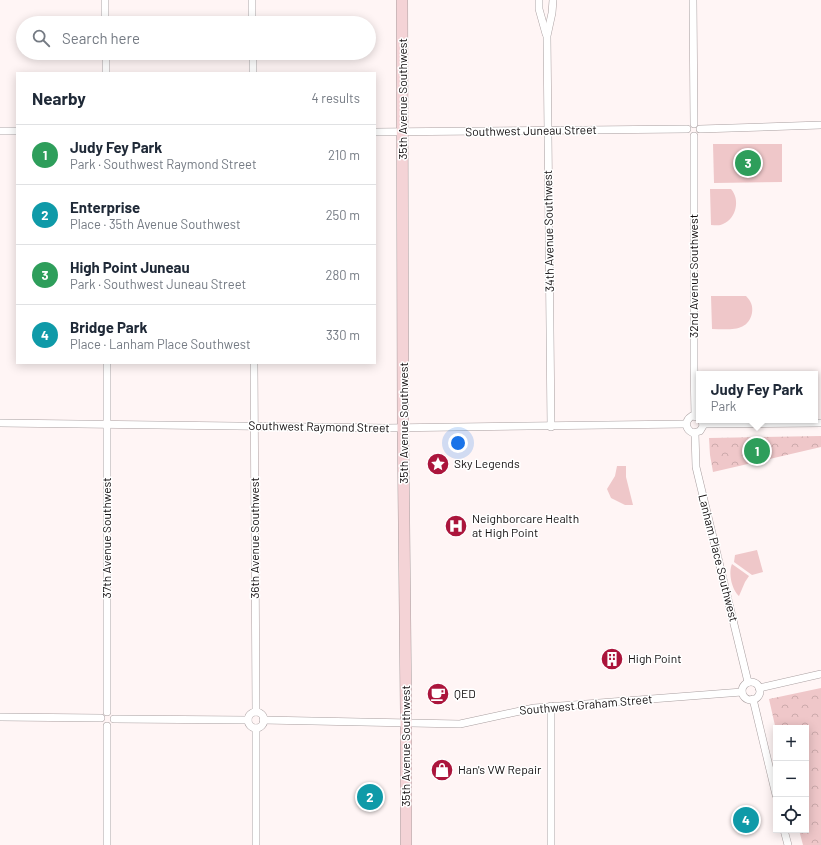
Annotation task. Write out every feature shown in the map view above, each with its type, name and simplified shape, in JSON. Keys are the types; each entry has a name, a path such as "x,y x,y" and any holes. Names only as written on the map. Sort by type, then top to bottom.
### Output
{"main road":[{"name":"35th Avenue Southwest","path":"402,0 406,845"}],"street":[{"path":"105,0 106,16"},
{"path":"252,0 252,16"},
{"name":"34th Avenue Southwest","path":"539,0 539,9 547,36"},
{"name":"34th Avenue Southwest","path":"551,427 547,36 553,0"},
{"path":"693,0 694,124"},
{"path":"106,60 106,72"},
{"path":"253,60 253,72"},
{"path":"694,124 700,129 821,125"},
{"path":"694,124 689,126 687,129 690,135 694,136 699,134 700,129"},
{"name":"Southwest Juneau Street","path":"376,132 687,129"},
{"path":"0,131 16,131"},
{"name":"32nd Avenue Southwest","path":"694,136 694,366 696,400"},
{"name":"37th Avenue Southwest","path":"107,364 107,712"},
{"name":"36th Avenue Southwest","path":"254,364 256,712"},
{"path":"696,417 689,418 686,424 688,430 695,433 700,431 702,423"},
{"name":"Southwest Raymond Street","path":"0,423 403,428 686,424"},
{"name":"Lanham Place Southwest","path":"695,433 696,467 748,682"},
{"path":"759,688 821,674"},
{"path":"748,682 755,683 759,688 758,695 753,699 746,698 742,692 744,685 748,682"},
{"name":"Southwest Graham Street","path":"264,720 460,724 534,708 551,706 742,692"},
{"path":"753,699 773,782"},
{"path":"551,706 552,845"},
{"path":"100,718 102,714 107,712 112,714 114,719"},
{"path":"248,720 250,716 256,712 261,714 264,720 262,725 256,728"},
{"path":"0,717 100,718"},
{"path":"100,718 102,723 108,726"},
{"path":"114,719 248,720"},
{"path":"108,726 112,724 114,719"},
{"path":"248,720 250,725 256,728"},
{"path":"107,845 108,726"},
{"path":"256,728 256,845"},
{"path":"785,833 788,845"}],"green space":[{"path":"713,144 782,144 782,182 714,183"},
{"path":"710,189 731,189 736,198 736,208 734,213 728,221 722,225 711,225"},
{"path":"711,296 746,296 752,306 750,319 742,327 712,329"},
{"path":"821,436 821,447 713,472 709,438"},
{"path":"617,466 626,466 626,477 633,505 625,505 611,498 607,489 615,476"},
{"path":"757,550 763,572 752,575 734,562 735,555"},
{"path":"732,564 749,576 739,596 734,590 731,581 730,572"},
{"path":"821,688 821,845 803,845 800,833 809,833 809,725 775,725 769,699"}],"place":[{"name":"High Point Juneau","path":"748,163"},
{"name":"Judy Fey Park","path":"757,451"},
{"name":"Sky Legends","path":"438,464"},
{"name":"Neighborcare Health at High Point","path":"456,526"},
{"name":"High Point","path":"612,659"},
{"name":"QED","path":"438,694"},
{"name":"Han's VW Repair","path":"442,770"},
{"name":"Enterprise","path":"370,797"},
{"name":"Bridge Park","path":"746,820"}]}
